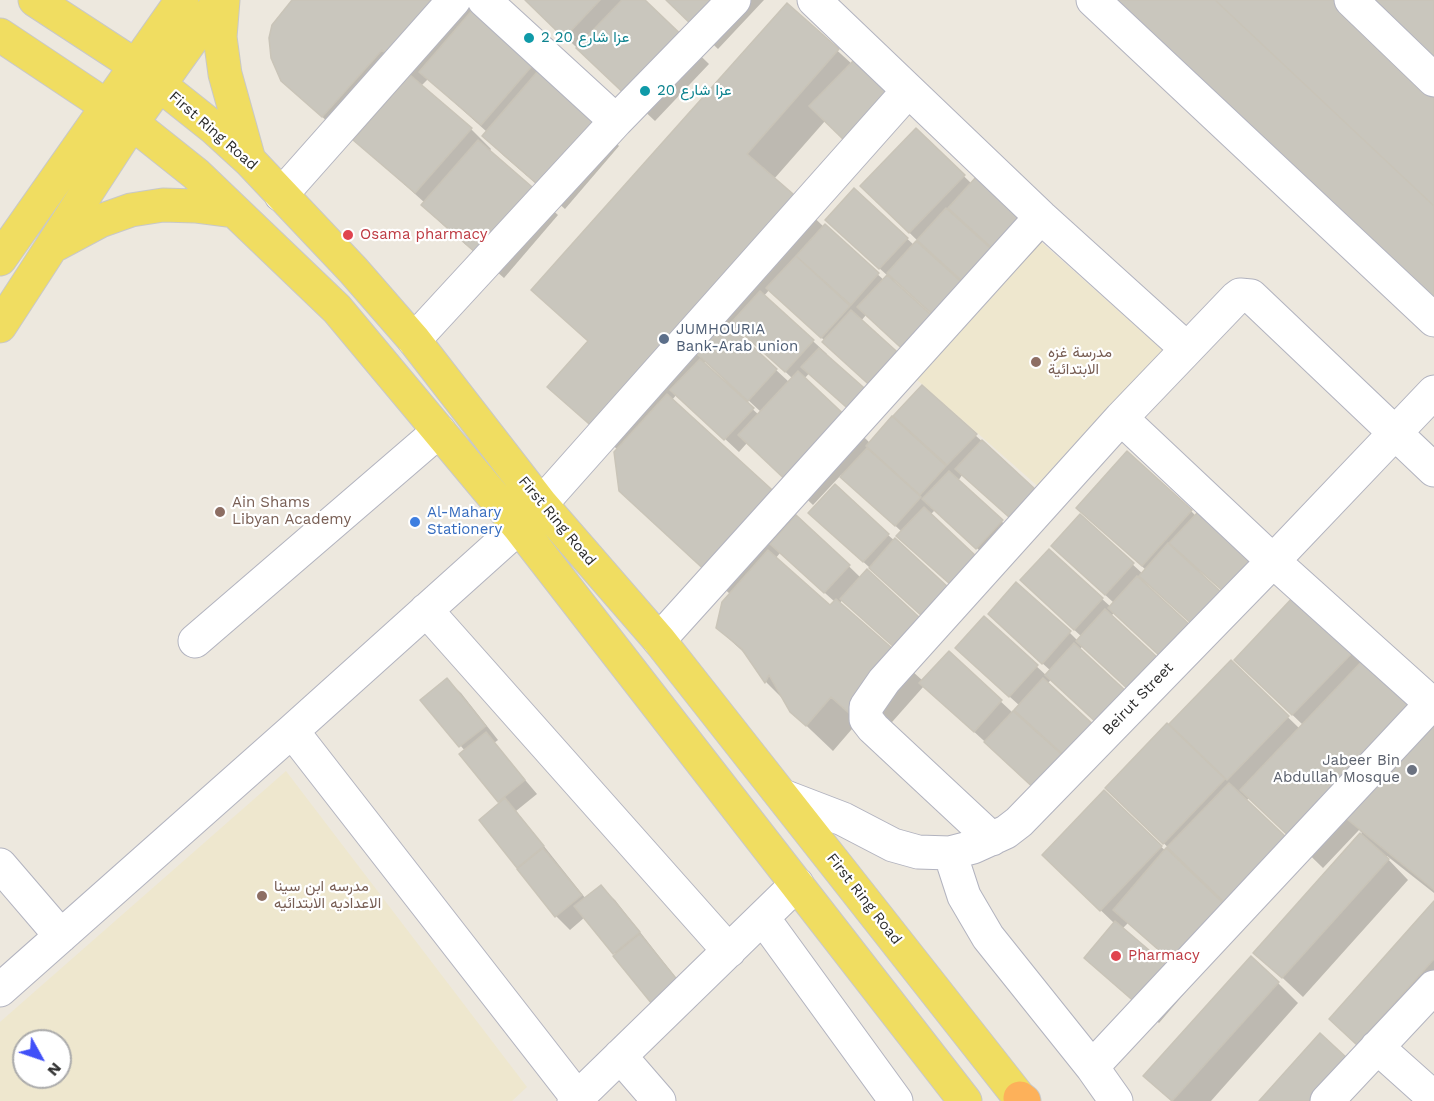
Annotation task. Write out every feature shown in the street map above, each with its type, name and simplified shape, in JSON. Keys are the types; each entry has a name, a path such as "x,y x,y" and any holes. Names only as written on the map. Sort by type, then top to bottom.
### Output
{"main road":[{"name":"First Ring Road","path":"35,0 148,76 214,128 249,160 353,270 414,340 530,516 797,885 966,1101"},
{"path":"148,76 182,0"},
{"path":"0,258 27,218 120,115 148,76 222,0"},
{"path":"222,0 220,37 225,74 249,160"},
{"name":"First Ring Road","path":"0,35 120,115 196,174 337,309 439,431 659,640 1022,1100"},
{"path":"0,326 53,247 120,115"},
{"path":"53,247 100,221 131,210 163,205 234,211"}],"street":[{"path":"281,195 454,0"},
{"path":"484,0 616,121"},
{"path":"414,340 616,121 734,0"},
{"path":"814,0 1041,217 1187,349"},
{"path":"1093,0 1434,320"},
{"path":"1351,0 1434,80"},
{"path":"0,990 530,516 908,91"},
{"path":"659,640 1041,217"},
{"path":"992,838 873,728 866,719 866,707 884,681 1121,418 1236,298 1246,294 1251,296 1434,470"},
{"name":"Beirut Street","path":"783,796 843,819 893,845 918,852 950,854 973,848 1019,822 1274,561 1434,392"},
{"path":"1092,1067 1433,702 1274,561 1121,418"},
{"path":"195,640 439,431"},
{"path":"426,610 729,951"},
{"path":"292,731 577,1100 797,885"},
{"path":"950,854 964,896 988,937 1092,1067 1116,1101"},
{"path":"0,865 62,936"},
{"path":"763,918 896,1101"},
{"path":"1327,1101 1434,987"},
{"path":"1377,1047 1434,1098"},
{"path":"620,1056 659,1101"}],"shaded area":[{"name":"مدرسة غزه الابتدائية","path":"1031,233 1165,352 1042,490 907,371"},
{"name":"مدرسه ابن سينا الاعداديه الابتدائيه","path":"286,771 527,1087 512,1101 0,1101 0,1022"}],"building":[{"path":"292,0 449,0 394,61 382,50 322,117 281,81 271,58 269,38 272,25"},
{"path":"525,0 600,0 564,38"},
{"path":"622,0 645,0 690,43 633,102 576,48"},
{"path":"666,0 725,0 697,30"},
{"path":"1099,0 1215,0 1434,206 1434,315"},
{"path":"1215,0 1338,0 1434,90 1434,206"},
{"path":"1363,0 1434,0 1434,67"},
{"path":"787,3 839,49 747,154 800,200 596,430 547,387 588,341 531,290"},
{"path":"475,7 537,60 481,125 419,72"},
{"path":"856,58 895,96 848,144 809,106"},
{"path":"538,71 600,125 544,190 482,136"},
{"path":"410,75 472,128 415,193 353,140"},
{"path":"916,128 965,175 909,233 860,186"},
{"path":"478,140 539,193 483,259 421,205"},
{"path":"977,176 1031,225 1002,257 948,208"},
{"path":"854,188 908,238 879,269 825,220"},
{"path":"946,208 1000,257 971,289 917,240"},
{"path":"825,224 879,273 851,305 796,256"},
{"path":"916,241 970,290 941,322 887,273"},
{"path":"796,256 850,306 821,338 766,288"},
{"path":"887,275 941,324 911,357 857,307"},
{"path":"760,291 814,340 785,372 731,323"},
{"path":"851,310 905,359 876,391 822,342"},
{"path":"723,319 777,369 748,401 694,351"},
{"path":"819,348 871,394 854,414 801,367"},
{"path":"700,359 754,408 724,440 670,390"},
{"path":"798,371 852,422 792,486 738,435"},
{"path":"922,385 977,434 947,465 893,416"},
{"path":"667,394 781,498 710,575 619,491 614,452"},
{"path":"892,416 946,466 920,495 866,446"},
{"path":"982,440 1036,490 1010,518 955,469"},
{"path":"867,448 921,497 895,526 840,477"},
{"path":"1127,451 1192,510 1142,566 1076,508"},
{"path":"949,471 1003,520 976,549 922,499"},
{"path":"835,484 889,534 863,562 808,513"},
{"path":"924,507 977,557 951,585 896,536"},
{"path":"1199,511 1253,560 1224,592 1169,543"},
{"path":"1080,514 1134,563 1105,595 1051,546"},
{"path":"796,515 850,565 824,593 770,544"},
{"path":"895,538 949,588 923,617 869,568"},
{"path":"1168,543 1222,593 1193,625 1139,576"},
{"path":"1049,549 1103,598 1074,630 1020,580"},
{"path":"768,550 830,605 836,599 901,656 850,714 831,697 806,726 790,712 769,675 765,683 741,648 716,628 722,602"},
{"path":"867,569 921,619 895,648 840,599"},
{"path":"1137,576 1191,626 1162,658 1108,608"},
{"path":"1016,582 1071,631 1042,664 988,614"},
{"path":"1295,595 1354,651 1292,715 1234,660"},
{"path":"1105,609 1159,659 1130,691 1076,641"},
{"path":"984,616 1038,665 1009,697 955,648"},
{"path":"1074,643 1128,693 1099,725 1045,675"},
{"path":"949,651 1002,700 974,732 919,683"},
{"path":"1366,657 1422,710 1296,843 1240,790"},
{"path":"1231,660 1289,716 1227,780 1169,724"},
{"path":"447,678 486,726 459,747 420,700"},
{"path":"1043,678 1097,728 1068,759 1014,710"},
{"path":"1013,711 1068,760 1038,792 984,742"},
{"name":"Jabeer Bin Abdullah Mosque","path":"1434,721 1434,890 1347,819"},
{"path":"1167,723 1225,779 1163,844 1105,788"},
{"path":"486,732 525,780 498,802 459,754"},
{"path":"1229,783 1287,838 1225,903 1167,847"},
{"path":"1104,790 1162,846 1100,911 1042,855"},
{"path":"505,798 544,846 517,868 479,820"},
{"path":"1360,833 1389,859 1282,978 1253,953"},
{"path":"543,848 582,895 555,917 517,869"},
{"path":"1166,848 1224,904 1169,959 1113,910"},
{"path":"601,885 640,932 613,954 574,906"},
{"path":"1434,901 1434,959 1357,1045 1329,1019"},
{"path":"1115,921 1177,974 1145,1011 1084,958"},
{"path":"640,934 679,982 652,1004 613,956"},
{"path":"1251,956 1279,982 1172,1101 1143,1076"},
{"path":"1320,1033 1348,1059 1310,1101 1259,1101"}],"place":[{"name":"عزا شارع 20 2","path":"529,38"},
{"name":"عزا شارع 20","path":"645,91"},
{"name":"Osama pharmacy","path":"348,235"},
{"name":"JUMHOURIA Bank-Arab union","path":"664,339"},
{"name":"مدرسة غزه الابتدائية","path":"1036,362"},
{"name":"Ain Shams Libyan Academy","path":"220,512"},
{"name":"Al-Mahary Stationery","path":"415,522"},
{"name":"Jabeer Bin Abdullah Mosque","path":"1412,770"},
{"name":"مدرسه ابن سينا الاعداديه الابتدائيه","path":"262,896"},
{"name":"Pharmacy","path":"1116,956"}]}
